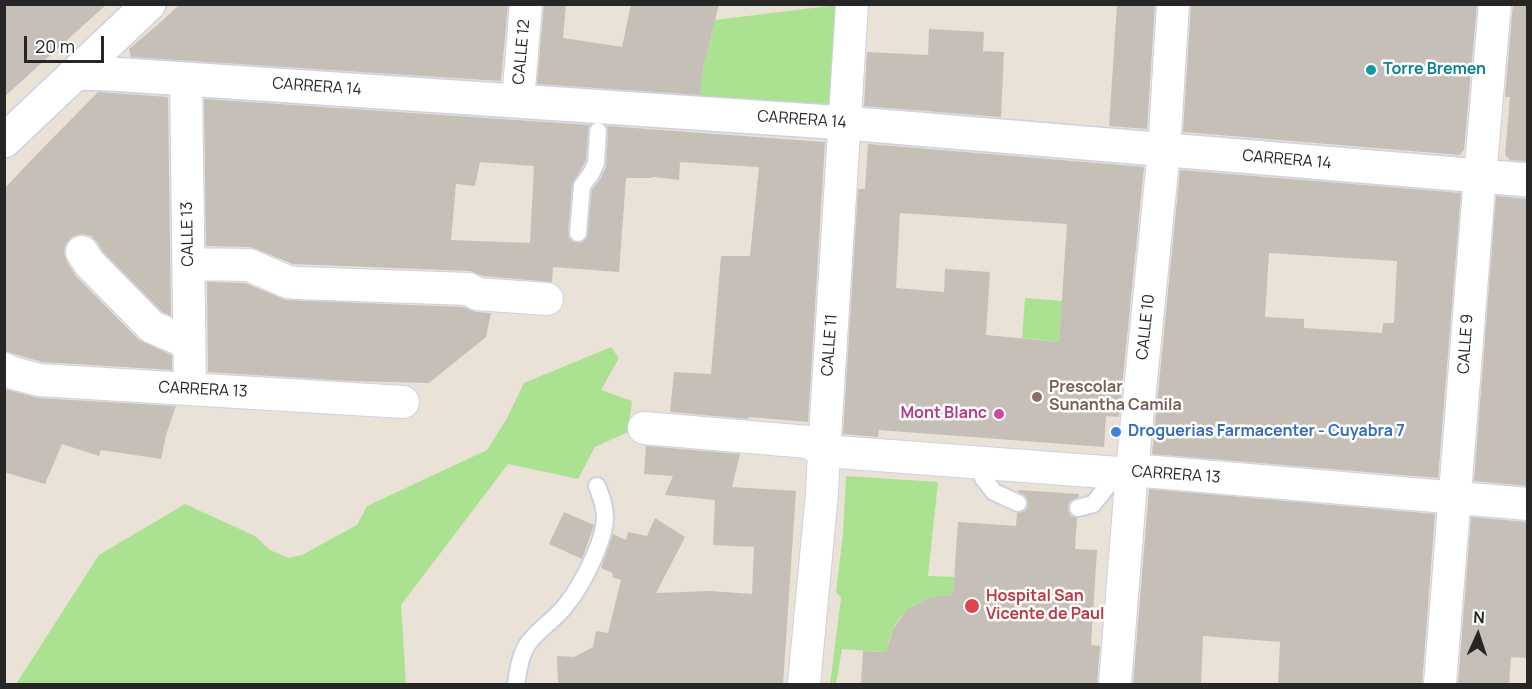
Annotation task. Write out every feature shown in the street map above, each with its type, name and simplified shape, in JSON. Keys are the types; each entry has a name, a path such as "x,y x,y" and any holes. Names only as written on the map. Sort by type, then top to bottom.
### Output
{"main road":[{"path":"7,134 76,73 143,6"},
{"name":"CARRERA 14","path":"76,73 518,100 599,120 845,123 1527,180"}],"street":[{"name":"CALLE 12","path":"518,100 526,4"},
{"name":"CALLE 11","path":"804,684 822,493 852,4"},
{"name":"CALLE 10","path":"1115,684 1125,472 1164,150 1173,4"},
{"name":"CALLE 9","path":"1440,684 1494,4"},
{"name":"CALLE 13","path":"186,79 190,389"},
{"path":"82,252 89,263 152,327 189,343"},
{"path":"188,264 249,265 288,282 298,283 469,289 477,294 547,299"},
{"name":"CARRERA 13","path":"4,369 39,380 402,402"},
{"name":"CARRERA 13","path":"644,428 808,442 824,451 1527,504"}],"lane":[{"path":"578,233 582,186 596,163 599,120"},
{"path":"982,463 983,478 994,492 1018,503"},
{"path":"1078,508 1093,504 1125,472"},
{"path":"516,684 519,665 526,646 576,592 598,545 604,529 605,515 603,500 597,486"}],"green space":[{"path":"837,5 833,109 699,101 703,68 715,20"},
{"path":"1025,298 1062,301 1059,342 1022,338"},
{"path":"611,347 619,358 601,390 632,401 628,432 595,447 578,479 508,464 401,605 406,684 16,684 99,555 185,504 255,536 270,550 288,558 302,555 357,525 367,506 487,450 506,420 524,383"},
{"path":"846,476 938,482 928,576 954,577 953,594 918,603 904,613 893,629 886,652 842,649 836,684 830,684 841,598 836,592 843,534"}],"building":[{"path":"4,4 107,4 4,97"},
{"path":"180,4 508,4 501,81 131,57 129,49"},
{"path":"544,4 566,4 563,38 622,47 631,4 719,4 703,68 700,95 537,84"},
{"path":"1117,4 1155,4 1147,129 1109,126"},
{"path":"1191,4 1477,4 1464,150 1459,155 1183,132"},
{"path":"1513,4 1527,4 1527,161 1510,160 1505,155 1510,97 1505,97"},
{"path":"929,29 984,32 983,51 1004,52 1001,117 864,106 867,52 928,55"},
{"path":"98,92 168,97 171,316 162,312 103,252 91,236 81,234 72,237 66,244 64,253 76,276 139,340 172,355 172,370 42,362 4,351 4,189"},
{"path":"204,99 590,125 586,160 572,185 568,233 572,241 578,243 587,238 592,190 606,167 607,126 825,142 808,422 670,412 674,372 711,374 721,256 750,256 759,167 680,162 679,180 653,177 626,178 619,272 553,267 552,282 483,276 470,271 293,264 250,247 206,246","holes":["480,162 534,166 530,243 451,240 456,184 475,186"]},
{"path":"868,144 1144,167 1119,417 1106,416 1104,447 879,430 878,437 843,434 858,189 865,189","holes":["900,213 1067,224 1059,342 986,335 990,272 945,269 944,292 896,288"]},
{"path":"1180,170 1461,193 1438,478 1152,454","holes":["1269,253 1397,261 1394,323 1383,323 1382,333 1304,328 1304,319 1265,317"]},
{"path":"1496,196 1527,199 1527,486 1474,481"},
{"path":"207,282 245,283 286,300 464,307 475,312 491,313 486,337 429,383 349,381 208,372"},
{"path":"4,389 38,398 176,406 161,459 101,450 99,456 62,444 45,484 4,472"},
{"path":"646,446 740,454 732,487 796,491 783,684 558,684 557,656 574,657 593,647 596,631 608,633 621,580 612,577 613,573 601,568 613,534 626,540 628,532 647,536 655,518 685,537 656,593 710,591 752,594 754,547 713,545 715,500 665,495 673,476 644,474"},
{"path":"1149,489 1435,514 1422,684 1278,684 1280,642 1203,636 1201,684 1133,684"},
{"name":"Hospital San Vicente de Paul","path":"1018,490 1079,494 1079,497 1070,501 1068,505 1071,516 1077,518 1075,549 1097,550 1091,645 1100,646 1097,684 861,684 863,651 886,652 893,629 907,609 929,598 953,594 958,522 1016,526 1017,513 1025,511 1028,507 1026,496"},
{"path":"564,512 594,525 582,559 549,544"},
{"path":"1471,517 1527,522 1527,658 1511,657 1509,684 1458,684"}],"place":[{"name":"Torre Bremen","path":"1371,70"},
{"name":"Prescolar Sunantha Camila","path":"1037,397"},
{"name":"Mont Blanc","path":"999,414"},
{"name":"Droguerias Farmacenter - Cuyabra 7","path":"1116,432"},
{"name":"Hospital San Vicente de Paul","path":"972,606"}]}
